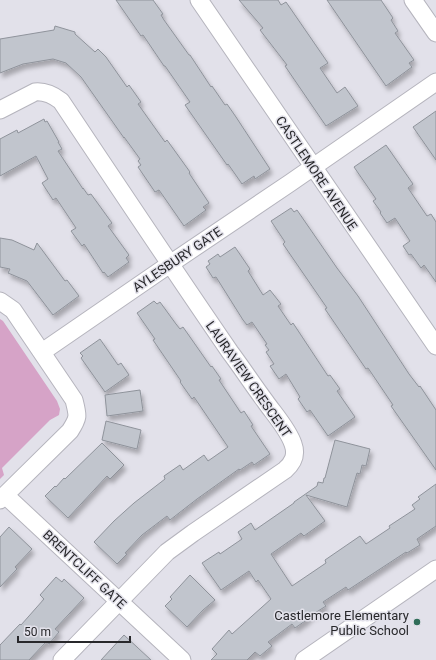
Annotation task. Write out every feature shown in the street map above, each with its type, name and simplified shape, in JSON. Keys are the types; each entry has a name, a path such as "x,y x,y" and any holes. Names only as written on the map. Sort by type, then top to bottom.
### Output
{"street":[{"name":"CASTLEMORE AVENUE","path":"199,0 436,346"},
{"path":"413,0 436,33"},
{"name":"AYLESBURY GATE","path":"42,352 436,82"},
{"name":"LAURAVIEW CRESCENT","path":"0,110 35,92 40,91 46,92 61,101 170,264 256,389 289,434 295,451 291,465 285,470 167,552 62,660"},
{"path":"0,301 12,310 42,352 74,400 77,411 77,420 70,431 3,498"},
{"name":"BRENTCLIFF GATE","path":"3,498 120,602 182,660"},
{"path":"304,660 436,569"}],"shaded area":[{"path":"0,319 3,321 57,401 60,409 59,415 50,420 2,468 4,475 0,479"}],"building":[{"path":"116,0 153,0 163,14 161,15 164,20 211,87 212,86 225,105 227,104 270,169 255,179 254,176 242,184 185,105 190,102 143,35 141,36"},
{"path":"239,0 278,0 281,5 286,2 328,63 320,68 337,93 345,87 358,106 326,126 285,66 287,65 260,30 263,28"},
{"path":"327,0 381,0 393,18 391,20 398,31 395,33 414,60 409,63 412,67 386,86"},
{"path":"55,26 75,32 75,34 95,52 98,49 106,57 127,87 129,85 141,102 138,104 165,142 167,140 190,172 189,173 209,203 203,207 206,210 184,226 159,190 155,192 138,167 141,165 138,161 140,159 81,77 66,63 53,59 23,64 0,73 0,39 54,30"},
{"path":"436,111 436,160 413,127"},
{"path":"44,119 45,122 47,121 59,142 62,149 58,151 83,189 88,195 91,194 112,223 108,226 129,255 126,258 129,262 108,277 104,272 103,273 84,244 82,246 71,231 76,228 56,198 53,200 42,183 48,179 36,156 0,176 0,139 17,130 18,133"},
{"path":"386,145 413,184 408,188 427,216 431,214 436,222 436,282 424,265 421,268 411,254 409,255 403,246 410,241 395,218 387,223 373,201 376,199 354,167"},
{"path":"291,208 294,212 297,210 358,296 409,374 419,387 420,386 436,410 436,470 391,406 393,405 368,368 366,369 325,309 327,308 283,244 285,242 271,221"},
{"path":"0,238 12,240 34,250 37,243 65,281 67,280 79,296 53,315 27,281 8,273 10,269 0,267"},
{"path":"235,247 250,269 248,271 263,295 270,290 281,304 278,306 291,325 293,323 328,376 330,375 340,389 337,391 355,417 328,436 310,410 307,412 298,399 300,397 286,374 279,379 270,366 274,364 266,352 269,350 265,345 267,344 252,322 247,325 243,320 216,277 213,278 206,267 210,264 208,261 218,254 220,257"},
{"path":"154,301 157,304 160,302 180,329 183,327 221,379 219,380 241,413 244,411 253,425 251,426 270,454 254,465 252,462 240,470 239,469 170,520 167,516 142,535 117,564 94,542 134,503 165,479 164,476 180,465 183,470 204,455 208,461 228,447 194,397 192,399 180,382 181,381 153,340 155,339 137,313"},
{"path":"100,339 118,365 121,363 129,375 105,392 81,358 83,356 80,353"},
{"path":"140,390 143,411 107,416 105,395"},
{"path":"106,421 141,430 137,449 102,440"},
{"path":"335,440 370,449 366,466 362,465 360,474 357,473 347,507 306,495 325,521 304,536 301,533 271,554 292,586 326,563 325,560 360,536 366,544 390,528 389,526 415,509 412,505 420,499 418,497 436,484 436,526 417,539 420,545 407,553 406,552 348,590 346,587 323,602 326,606 307,618 308,619 295,628 292,624 268,642 272,646 260,656 255,652 247,660 211,660 217,654 212,649 229,630 232,634 271,599 258,580 256,582 249,571 221,590 202,563 219,552 220,554 242,539 238,532 251,523 255,530 317,486 318,482 323,483"},
{"path":"102,443 124,465 110,479 107,476 68,518 45,496"},
{"path":"9,527 32,549 15,567 17,569 0,587 0,537"},
{"path":"190,575 215,600 187,627 165,606 172,599 170,597"},
{"path":"56,577 62,582 64,579 84,598 55,629 59,632 49,644 46,642 29,660 0,660 0,645 20,624 21,625 44,599 40,595"},
{"path":"124,635 151,660 101,660"}],"place":[{"name":"Castlemore Elementary Public School","path":"417,622"}]}
